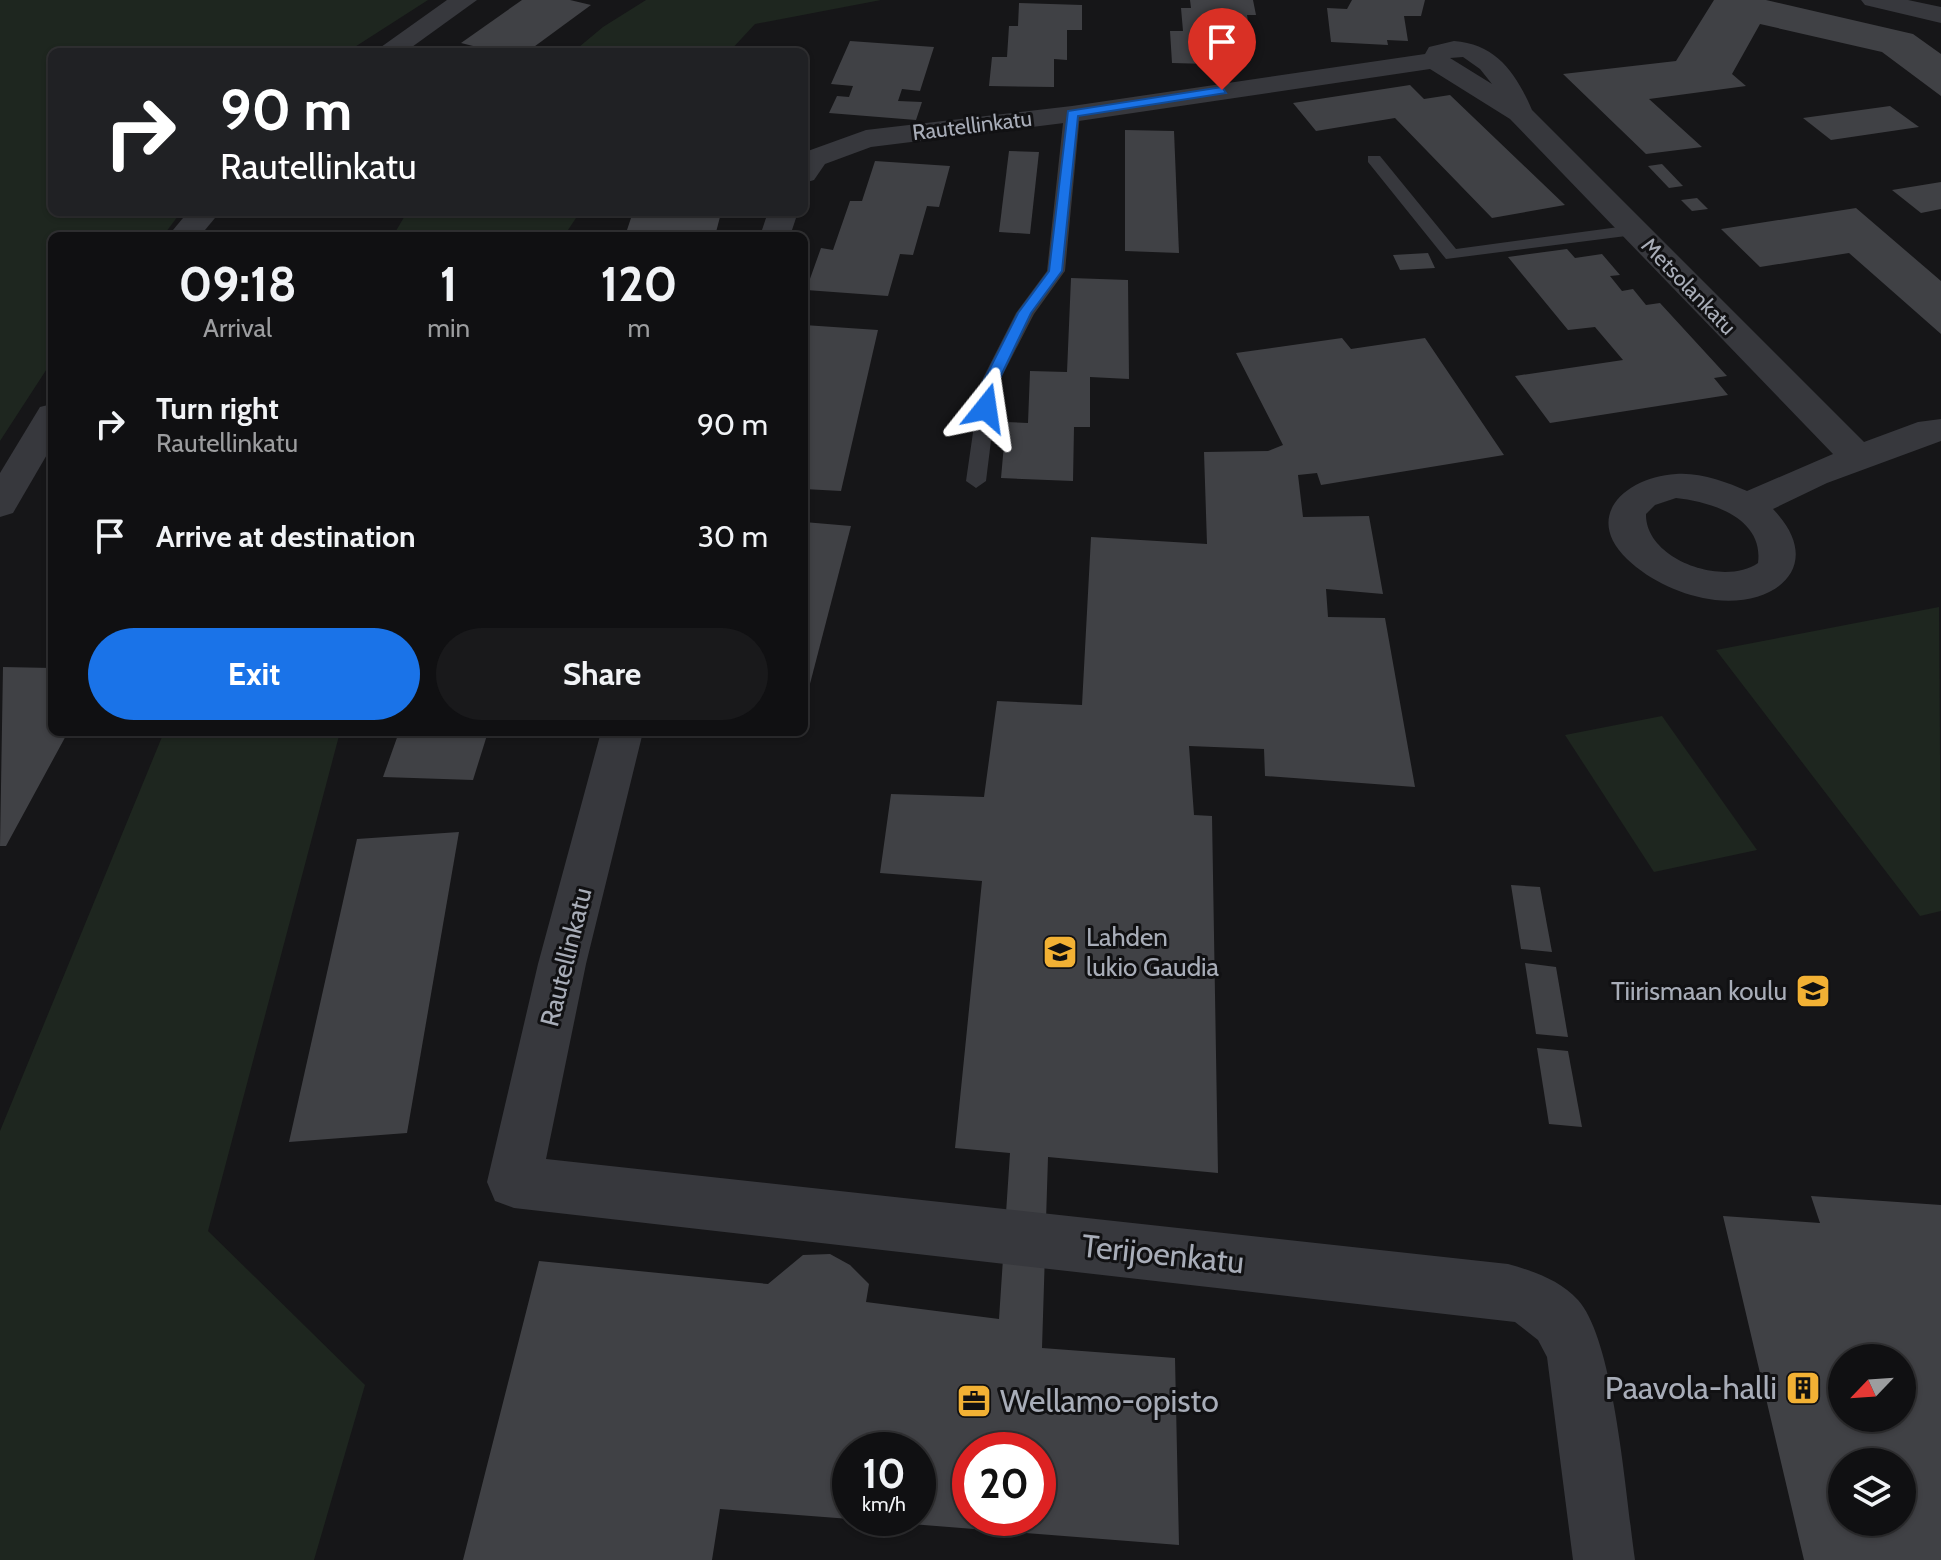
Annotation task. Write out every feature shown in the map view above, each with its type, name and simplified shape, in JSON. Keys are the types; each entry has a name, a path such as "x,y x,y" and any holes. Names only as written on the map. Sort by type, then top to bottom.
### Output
{"street":[{"path":"393,48 464,0"},
{"path":"1874,0 1941,15"},
{"name":"Metsolankatu","path":"1436,60 1438,53 1449,48 1464,48 1482,56 1505,79 1520,113 1859,459"},
{"name":"Rautellinkatu","path":"808,168 815,158 866,139 1072,114 1436,60"},
{"path":"187,232 201,216"},
{"path":"0,504 48,422"},
{"path":"1747,506 1814,474 1931,430 1941,430"},
{"path":"1859,459 1941,454"},
{"name":"Rautellinkatu","path":"514,1182 562,964 621,736"},
{"name":"Terijoenkatu","path":"514,1182 1493,1291 1531,1299 1558,1320 1575,1351 1604,1560"}],"lane":[{"path":"976,481 989,384 1025,313 1056,271 1072,114"},
{"path":"1374,159 1452,255 1634,230"}],"shaded area":[{"path":"0,0 428,0 353,48 48,48 48,216 178,216 166,232 48,232 48,367 0,441"},
{"path":"646,0 881,0 755,24 733,48 578,48 603,27"},
{"path":"405,216 577,216 567,232 395,232"},
{"path":"1939,607 1941,911 1920,916 1716,650"},
{"path":"1662,716 1757,850 1654,872 1565,735"},
{"path":"162,736 339,736 208,1231 365,1385 314,1560 0,1560 0,1131"}],"building":[{"path":"522,0 570,0 591,5 532,48 481,48 461,43"},
{"path":"1190,0 1253,0 1256,15 1247,15 1251,39 1241,39 1245,65 1172,63 1170,31 1183,31 1181,8 1191,8"},
{"path":"1352,0 1425,0 1421,16 1404,16 1408,41 1387,40 1388,45 1331,42 1327,8 1347,9"},
{"path":"1714,0 1766,0 1913,34 1941,54 1941,96 1882,52 1760,24 1732,74 1746,86 1649,99 1702,147 1646,154 1563,74 1676,61"},
{"path":"1019,3 1082,5 1082,30 1067,30 1067,60 1054,59 1054,87 989,86 992,57 1007,57 1009,26 1018,26"},
{"path":"850,41 934,47 920,91 902,89 898,101 922,102 916,120 829,113 837,96 849,97 853,86 831,84"},
{"path":"1410,85 1424,99 1450,95 1565,205 1492,218 1395,118 1316,131 1293,103"},
{"path":"1890,106 1919,127 1831,140 1803,118"},
{"path":"1125,130 1174,131 1179,253 1125,251"},
{"path":"1009,151 1039,152 1030,234 999,232"},
{"path":"875,161 950,166 939,207 927,206 913,255 900,254 888,296 808,290 821,248 833,250 850,201 862,201"},
{"path":"1662,164 1683,186 1669,188 1648,166"},
{"path":"1941,182 1941,209 1921,213 1892,190"},
{"path":"1697,198 1708,209 1692,211 1681,200"},
{"path":"1856,208 1941,281 1941,334 1849,253 1760,267 1721,229"},
{"path":"632,216 720,216 716,232 626,232"},
{"path":"1567,249 1575,258 1602,254 1620,275 1610,276 1622,291 1633,289 1646,305 1660,303 1727,376 1714,378 1728,395 1550,423 1515,376 1623,360 1595,327 1568,330 1508,257"},
{"path":"1428,253 1435,268 1400,270 1393,255"},
{"path":"1071,278 1128,280 1129,379 1090,377 1090,427 1074,427 1073,481 1001,478 1006,422 1028,423 1030,371 1067,372"},
{"path":"808,325 878,330 841,491 808,489"},
{"path":"1342,338 1351,349 1425,338 1504,455 1321,485 1317,473 1298,475 1303,517 1369,516 1383,594 1326,589 1328,617 1385,618 1415,787 1265,776 1264,749 1189,746 1194,815 1212,816 1218,1173 1048,1157 1042,1348 1175,1358 1179,1545 1056,1535 1056,1432 952,1432 952,1527 936,1526 936,1432 832,1432 832,1518 720,1509 712,1560 463,1560 539,1261 768,1284 803,1255 830,1254 850,1265 869,1284 866,1302 999,1319 1010,1153 955,1148 982,881 880,873 891,794 984,797 997,701 1082,705 1091,537 1207,544 1204,452 1268,451 1283,445 1236,353"},
{"path":"808,522 851,526 808,691"},
{"path":"3,667 48,668 48,736 66,736 6,846 0,846"},
{"path":"398,736 487,736 473,780 383,777"},
{"path":"459,832 407,1133 289,1142 357,839"},
{"path":"1511,885 1540,887 1552,952 1521,949"},
{"path":"1525,963 1556,967 1568,1037 1536,1034"},
{"path":"1537,1048 1568,1051 1582,1127 1549,1124"},
{"name":"Paavola-halli","path":"1811,1196 1941,1205 1941,1560 1804,1560 1723,1216 1820,1223"}],"place":[{"name":"Lahden lukio Gaudia","path":"1060,952"},
{"name":"Tiirismaan koulu","path":"1813,991"},
{"name":"Paavola-halli","path":"1803,1388"},
{"name":"Wellamo-opisto","path":"974,1401"}],"route":[{"path":"986,408 989,384 1025,313 1056,271 1072,114 1222,90"}]}
